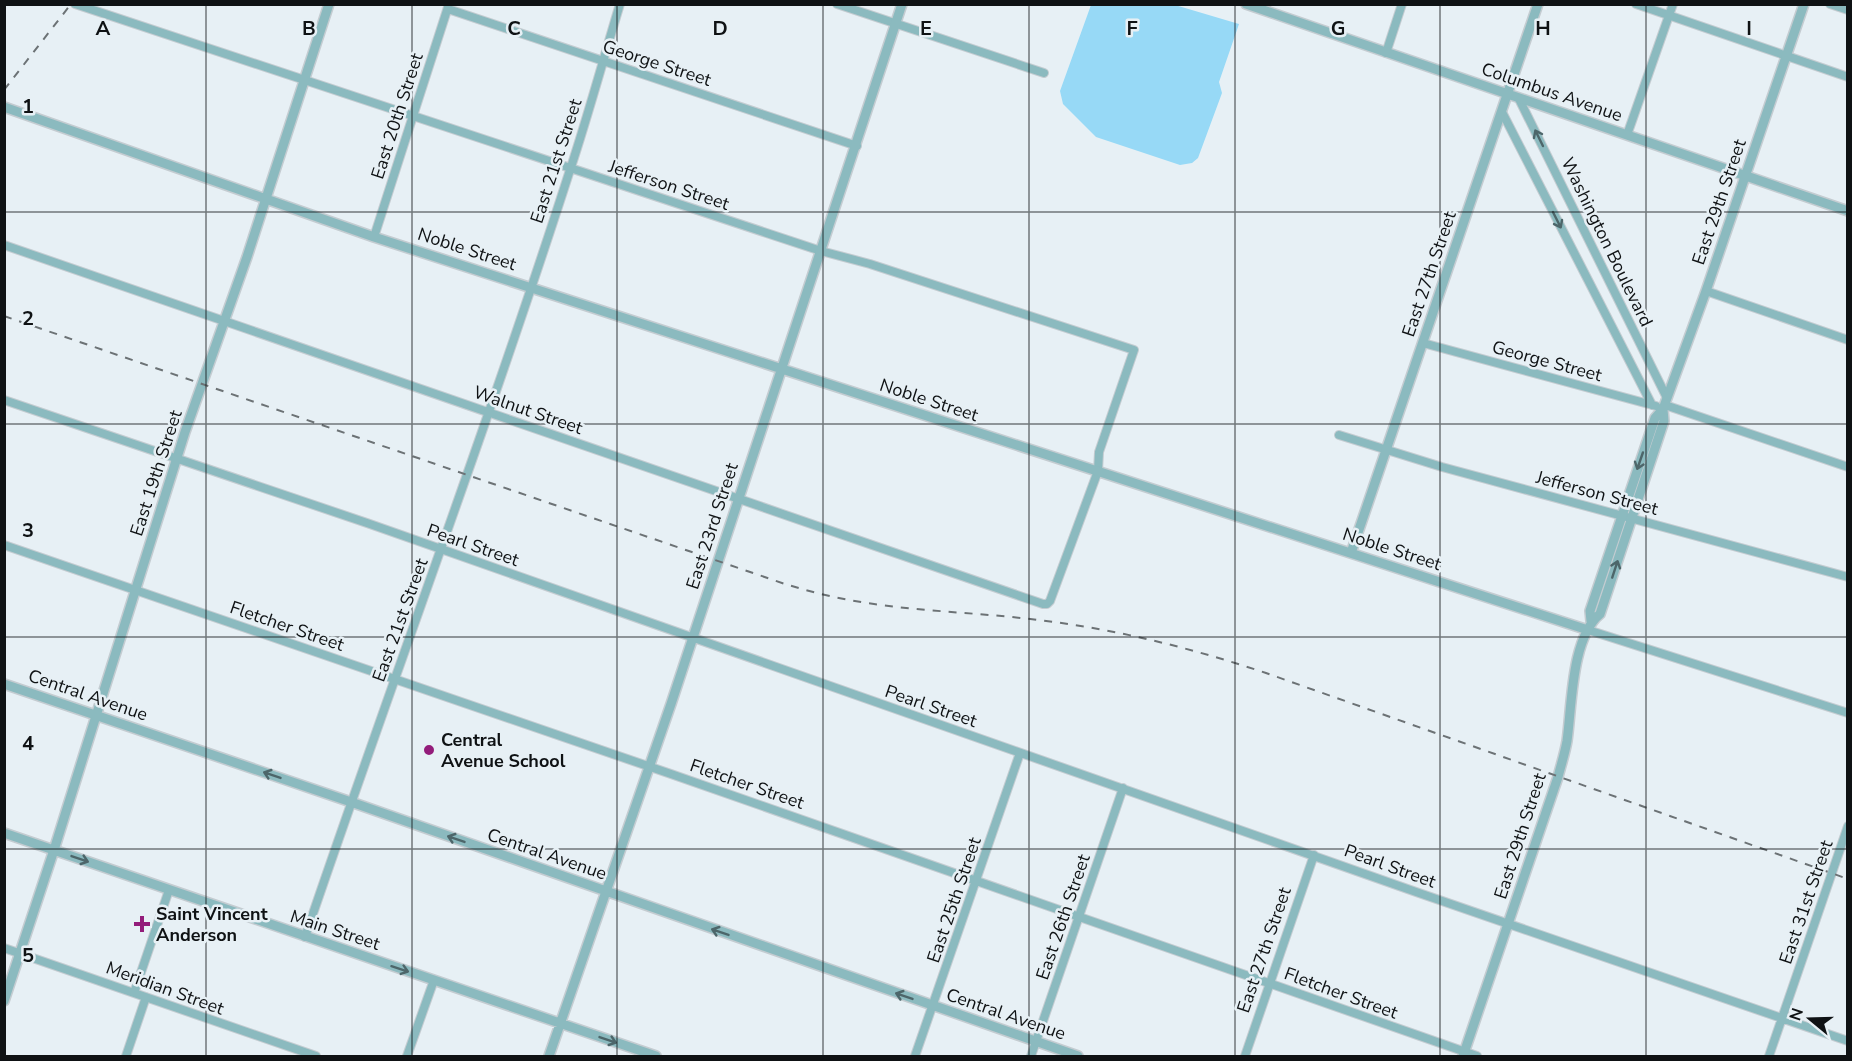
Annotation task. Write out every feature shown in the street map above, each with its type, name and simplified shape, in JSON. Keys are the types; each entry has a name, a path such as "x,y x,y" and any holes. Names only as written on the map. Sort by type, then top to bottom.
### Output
{"street":[{"name":"Jefferson Street","path":"75,4 821,251 870,264 1134,350 1099,452 1098,471"},
{"name":"East 19th Street","path":"4,1001 137,590 177,458 266,200 329,4"},
{"name":"East 21st Street","path":"305,937 531,287 571,168 620,4"},
{"path":"837,4 1044,73"},
{"name":"East 23rd Street","path":"549,1056 650,767 857,146 902,4"},
{"name":"Columbus Avenue","path":"1246,4 1848,211"},
{"path":"1386,53 1402,4"},
{"name":"East 27th Street","path":"1351,553 1538,4"},
{"path":"1636,4 1848,77"},
{"path":"1627,135 1673,4"},
{"name":"East 29th Street","path":"1463,1054 1564,757 1570,693 1578,658 1590,625 1600,614 1627,517 1664,421 1665,404 1804,4"},
{"path":"1830,4 1848,10"},
{"name":"George Street","path":"449,7 857,146"},
{"name":"East 20th Street","path":"374,237 449,7"},
{"name":"Washington Boulevard","path":"1519,99 1665,404"},
{"name":"Noble Street","path":"4,107 374,237 1351,553 1590,625 1848,712"},
{"name":"Washington Boulevard","path":"1502,112 1653,405"},
{"name":"Walnut Street","path":"4,245 1043,604 1050,601 1098,471"},
{"path":"1706,291 1848,340"},
{"name":"George Street","path":"1423,343 1653,405 1665,404 1848,467"},
{"name":"Pearl Street","path":"4,400 441,549 1848,1041"},
{"name":"Jefferson Street","path":"1339,435 1442,467 1848,577"},
{"name":"Fletcher Street","path":"4,545 1270,983 1463,1054 1477,1056"},
{"name":"Central Avenue","path":"4,684 351,802 1078,1056"},
{"name":"East 25th Street","path":"915,1056 1020,753"},
{"name":"East 26th Street","path":"1031,1056 1123,788"},
{"name":"East 31st Street","path":"1769,1056 1848,826"},
{"name":"Main Street","path":"4,833 656,1056"},
{"name":"East 27th Street","path":"1245,1056 1314,855"},
{"path":"134,993 169,890"},
{"name":"Meridian Street","path":"4,948 316,1056"},
{"path":"407,1056 434,980"},
{"path":"126,1056 146,997"}],"shaded area":[{"path":"1091,5 1175,5 1239,24 1219,82 1222,93 1198,158 1192,163 1180,165 1096,137 1063,104 1060,91"}],"railway":[{"path":"4,90 71,4"},
{"path":"4,316 785,584 829,596 874,604 1067,624 1153,640 1210,655 1848,879"}],"place":[{"name":"Central Avenue School","path":"429,750"},
{"name":"Saint Vincent Anderson","path":"142,924"}]}
